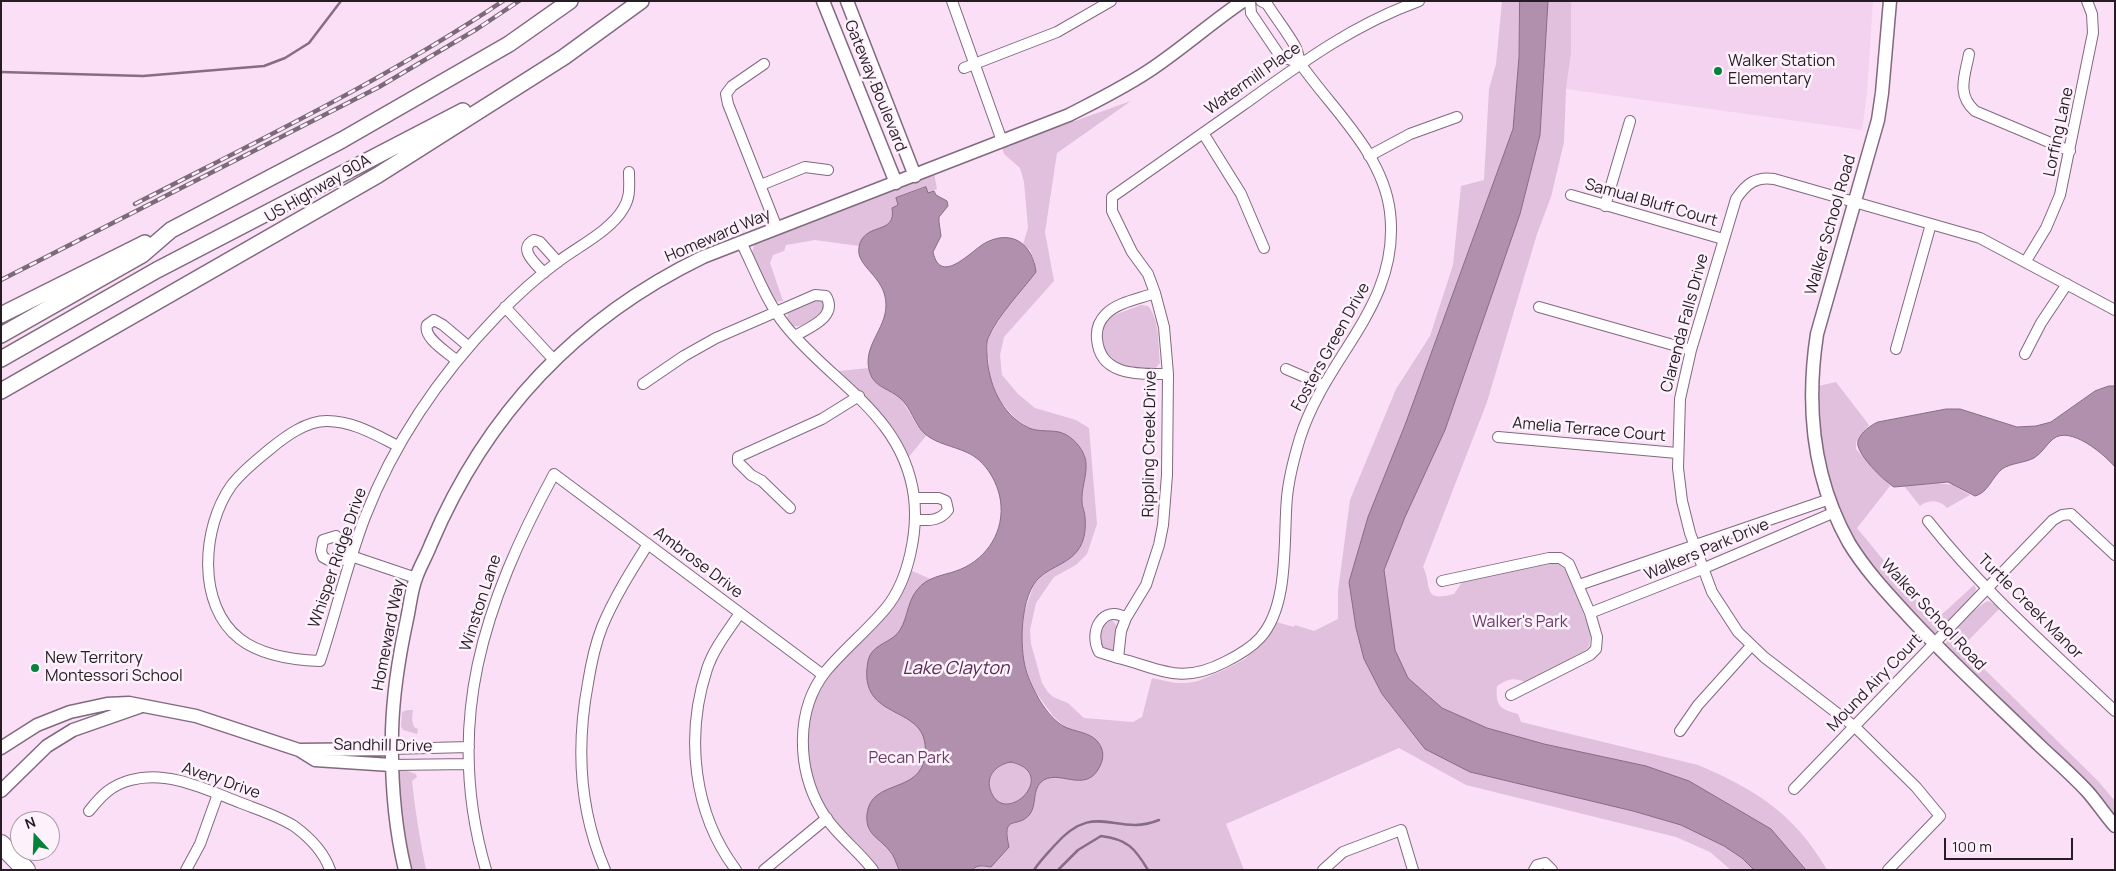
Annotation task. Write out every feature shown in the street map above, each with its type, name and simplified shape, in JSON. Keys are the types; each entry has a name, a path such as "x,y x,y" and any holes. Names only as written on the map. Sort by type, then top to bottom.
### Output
{"highway":[{"path":"1,844 26,870"}],"main road":[{"name":"US Highway 90A","path":"1,335 142,255 171,230 342,140 510,44 570,1"},
{"name":"US Highway 90A","path":"1,391 378,175 564,56 641,1"},
{"path":"1,359 157,270 296,196 523,82"},
{"path":"1,315 171,230"}],"street":[{"name":"Gateway Boulevard","path":"823,1 896,184"},
{"name":"Gateway Boulevard","path":"847,1 915,176"},
{"path":"952,1 1002,141"},
{"path":"964,68 1057,32 1110,1"},
{"name":"Homeward Way","path":"405,870 398,834 390,749 395,679 416,578 443,517 472,463 512,405 554,360 603,318 656,282 703,257 896,184 1069,115 1118,90 1154,68 1243,1"},
{"name":"Fosters Green Drive","path":"1250,1 1251,13 1280,56 1300,64"},
{"name":"Fosters Green Drive","path":"1118,658 1182,675 1201,673 1238,655 1253,645 1268,628 1273,619 1278,600 1287,497 1293,459 1308,414 1322,385 1374,304 1388,267 1391,236 1389,202 1383,183 1369,156 1300,64 1297,48 1266,4 1261,1"},
{"name":"Watermill Place","path":"1112,196 1300,64 1357,27 1419,1"},
{"name":"Walker School Road","path":"1890,1 1881,102 1872,143 1819,325 1814,355 1811,396 1814,443 1835,512 1850,543 1865,566 1934,644 2086,791 2115,826"},
{"name":"Lorfing Lane","path":"2026,261 2046,228 2060,195 2094,33 2092,14 2087,1"},
{"path":"1968,54 1963,87 1966,104 1975,111 2070,151"},
{"path":"764,64 732,86 726,94 728,104 777,228"},
{"path":"1369,156 1410,134 1457,117"},
{"path":"1605,206 1630,121"},
{"path":"1203,133 1241,194 1264,248"},
{"path":"761,185 806,167 828,170"},
{"name":"Whisper Ridge Drive","path":"398,446 373,433 345,423 316,422 281,440 232,485 221,503 213,522 208,551 208,570 216,605 228,627 239,639 260,650 289,658 320,661 352,556 369,509 398,446 436,386 468,346 505,307 558,262 607,227 620,214 629,196 630,172"},
{"name":"Clarenda Falls Drive","path":"1888,870 1940,816 1916,788 1855,727 1751,646 1729,619 1712,592 1694,546 1682,501 1677,453 1680,399 1691,350 1736,199 1748,184 1756,179 1765,178 1855,201 1980,238 2115,310"},
{"name":"Rippling Creek Drive","path":"1112,196 1112,211 1132,252 1148,274 1155,293 1164,327 1168,374 1167,475 1163,525 1159,545 1146,585 1126,618 1121,631 1118,658"},
{"name":"Samual Bluff Court","path":"1571,196 1723,239"},
{"path":"1896,349 1931,224"},
{"path":"544,273 527,252 529,242 534,240 540,242 558,262"},
{"path":"741,242 776,312 811,354 859,396 888,430 899,448 907,468 914,498 915,535 905,570 887,607 823,676 808,707 804,724 803,753 810,787 827,818 873,870"},
{"path":"2025,354 2041,323 2067,284"},
{"path":"1155,293 1124,304 1105,315 1099,324 1096,335 1097,345 1106,361 1114,368 1124,372 1168,374"},
{"path":"642,384 684,356 716,338 815,295 826,296 830,311 825,317 795,336"},
{"path":"505,307 554,360"},
{"path":"1539,307 1691,350"},
{"path":"456,360 428,335 427,325 434,320 468,346"},
{"path":"1286,369 1322,385"},
{"path":"790,508 762,481 742,467 738,462 738,457 822,419 859,396"},
{"name":"Amelia Terrace Court","path":"1498,437 1677,453"},
{"name":"Ambrose Drive","path":"554,474 823,676"},
{"name":"Winston Lane","path":"486,870 474,814 469,764 469,723 478,660 488,620 513,555 554,474"},
{"path":"914,498 940,498 946,501 948,506 948,510 941,518 915,520"},
{"name":"Walkers Park Drive","path":"1579,586 1830,499"},
{"name":"Walkers Park Drive","path":"1590,613 1702,569 1835,512"},
{"name":"Mound Airy Court","path":"1794,789 2054,520 2062,515 2071,514 2115,555"},
{"name":"Turtle Creek Manor","path":"1928,521 1988,588 2115,711"},
{"path":"605,870 588,820 580,766 586,692 601,630 614,600 648,544"},
{"path":"352,556 416,578"},
{"path":"1442,581 1549,558 1560,558 1569,564 1590,613 1597,637 1596,649 1590,656 1511,695"},
{"path":"736,870 708,822 700,793 696,736 699,704 707,669 717,646 740,613"},
{"path":"1118,658 1099,652 1096,646 1096,626 1100,620 1115,614 1126,618"},
{"path":"1680,731 1704,698 1751,646"},
{"name":"Sandhill Drive","path":"1,748 33,727 56,717 89,707 129,703 196,716 299,750 315,760 391,765 469,764"},
{"name":"Sandhill Drive","path":"1,791 47,746 82,726 142,706"},
{"path":"33,727 47,746"},
{"name":"Sandhill Drive","path":"299,750 469,747"},
{"name":"Avery Drive","path":"89,811 105,791 130,780 143,777 176,780 267,812 293,826 318,849 330,870"},
{"path":"186,870 200,844 218,794"},
{"path":"764,870 827,818"},
{"path":"1323,870 1343,852 1401,830 1413,870"},
{"path":"1534,870 1537,865 1544,863 1548,864 1552,870"}],"shaded area":[{"name":"Walker Station Elementary","path":"1571,1 1873,1 1867,93 1862,130 1566,89 1571,53"}],"green space":[{"path":"1502,1 1571,1 1571,53 1566,89 1564,142 1551,197 1537,234 1487,402 1423,567 1430,591 1437,596 1454,594 1463,581 1549,562 1557,563 1568,572 1591,634 1589,646 1585,651 1525,682 1511,680 1497,686 1497,698 1500,706 1518,714 1521,722 1698,765 1719,774 1755,794 1787,818 1815,850 1827,870 1731,870 1710,852 1676,837 1466,785 1399,748 1226,824 1244,870 876,870 819,803 806,760 806,728 813,702 826,678 870,631 910,570 946,586 1000,718 1064,726 1053,716 1034,690 1022,657 1022,633 1024,613 1034,584 1040,576 1071,557 1085,516 1081,502 1085,473 1058,432 1043,432 1029,428 1016,419 998,399 990,380 987,340 1035,262 1030,250 1023,244 1028,228 1024,182 1020,168 1004,154 1002,147 1131,101 1057,153 1045,232 1054,281 1004,337 1000,355 1002,375 1018,394 1035,408 1076,420 1089,428 1097,524 1087,554 1076,565 1054,577 1036,603 1030,630 1031,644 1042,683 1053,697 1068,703 1084,718 1133,722 1142,717 1152,678 1175,683 1198,681 1245,659 1263,643 1276,622 1314,631 1338,619 1338,591 1350,500 1396,389 1430,336 1453,265 1461,186 1484,180 1489,89 1496,64"},
{"path":"934,173 937,189 928,193 925,187 896,199 898,205 891,221 886,226 866,235 859,246 815,240 786,245 784,251 773,255 770,263 783,301 774,302 752,253 754,245"},
{"path":"815,299 825,301 826,308 816,318 807,324 797,326 793,326 787,320 788,312"},
{"path":"1141,305 1148,306 1152,311 1157,325 1160,363 1153,371 1135,371 1105,359 1099,333 1109,317"},
{"path":"869,368 870,375 877,383 901,398 916,424 926,436 907,459 896,434 880,412 839,371"},
{"path":"1836,382 1869,425 1856,442 1856,449 1890,486 1857,528 1930,617 1939,617 1974,585 1976,589 1974,596 1938,633 1932,634 1925,630 1847,535 1823,470 1814,387"},
{"path":"1937,483 1953,485 1970,495 1947,508 1941,503 1934,501 1920,506 1904,486"},
{"path":"1989,601 2000,608 1966,643 1966,651 2098,781 2115,801 2115,817 1945,646 1964,620"},
{"path":"1112,620 1117,626 1116,645 1115,651 1110,652 1103,649 1100,631 1103,624"},
{"path":"413,710 412,720 414,727 418,729 417,734 403,730 401,726 402,712"},
{"path":"399,768 416,774 417,777 412,781 426,870 410,870 396,771"}],"water":[{"path":"1520,1 1548,1 1540,135 1520,214 1445,430 1405,517 1384,570 1395,650 1408,678 1442,708 1487,728 1544,744 1646,766 1689,781 1771,829 1806,870 1754,870 1742,858 1724,846 1681,825 1633,811 1470,772 1425,749 1382,694 1364,659 1356,628 1349,582 1368,517 1405,425 1513,129 1519,57"},
{"name":"Lake Clayton","path":"926,187 928,193 934,191 936,195 947,201 948,206 939,217 941,236 933,252 937,262 943,266 958,263 987,242 997,238 1014,239 1026,248 1031,255 1036,272 1004,312 988,338 988,365 993,387 1004,407 1019,422 1036,430 1059,432 1069,436 1080,448 1086,463 1082,497 1085,513 1083,540 1072,557 1045,573 1033,585 1025,608 1022,648 1026,670 1036,694 1046,710 1065,727 1094,738 1102,749 1102,761 1094,775 1087,779 1055,777 1041,782 1036,789 1030,814 1021,821 1012,823 1007,829 1009,847 991,867 979,866 972,870 899,870 892,854 870,831 867,821 870,803 877,795 915,776 922,768 925,755 924,738 917,727 906,718 882,705 873,695 867,681 870,656 872,652 900,630 913,595 925,582 966,567 983,554 995,537 1001,517 998,490 986,467 973,456 925,434 904,402 875,382 870,373 869,355 882,323 886,305 885,295 862,260 859,254 859,247 862,239 867,234 890,222 892,208 898,205 896,198","holes":["1011,762 1025,768 1031,777 1030,786 1024,795 1016,802 1006,804 997,800 990,789 991,774 998,767"]},
{"path":"2115,386 2115,467 2103,455 2086,443 2077,438 2060,436 2053,439 2034,458 2009,465 2002,469 1983,492 1975,496 1948,482 1894,487 1871,466 1858,446 1861,435 1878,422 1946,409 1960,409 2017,427 2036,426 2051,422 2095,391"}],"waterway":[{"path":"1,72 143,76 264,66 285,58 309,43 341,1"},
{"path":"1034,870 1054,846 1069,832 1082,824 1094,821 1130,825 1159,820"},
{"path":"1058,870 1078,850 1101,836 1124,842 1134,850 1148,870"}],"railway":[{"path":"135,204 368,83 414,57 503,1"},
{"path":"1,280 379,87 477,29 519,1"}],"place":[{"name":"Walker Station Elementary","path":"1718,71"},
{"name":"New Territory Montessori School","path":"35,668"}],"park label":[{"name":"Walker's Park","path":"1520,623"},
{"name":"Pecan Park","path":"909,759"}]}
